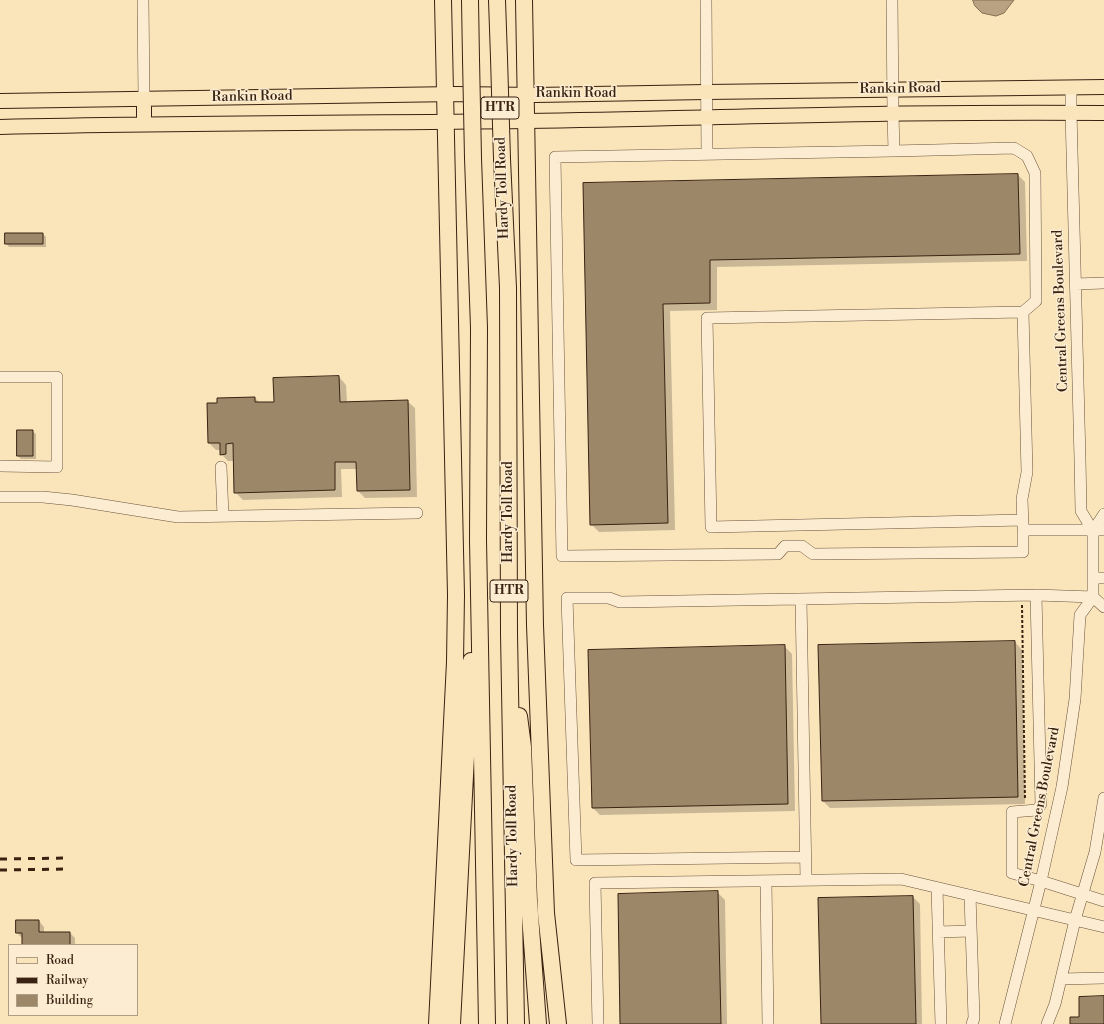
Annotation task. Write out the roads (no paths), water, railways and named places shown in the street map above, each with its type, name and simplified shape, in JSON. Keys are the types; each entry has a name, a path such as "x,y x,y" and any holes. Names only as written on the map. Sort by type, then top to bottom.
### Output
{"highway":[{"path":"437,1024 455,662 456,610 443,0"},
{"name":"Hardy Toll Road","path":"470,0 473,158 479,328 478,540 487,1024"},
{"name":"Hardy Toll Road","path":"497,0 508,288 509,634 516,1024"},
{"path":"524,0 535,625 546,913 558,1024"},
{"path":"452,1024 467,717 478,540"},
{"path":"509,634 523,747 529,901 538,1024"}],"main road":[{"name":"Rankin Road","path":"0,101 445,94 641,94 1104,87"},
{"path":"144,99 144,123"},
{"name":"Rankin Road","path":"0,126 144,123 526,121 706,116 1071,112 1104,113"}],"street":[{"path":"143,0 144,99"},
{"path":"706,0 706,116 708,154"},
{"path":"892,0 894,151"},
{"name":"Central Greens Boulevard","path":"1071,88 1081,511 1093,530"},
{"path":"1023,312 1027,472 1022,499 1023,525 1023,552 813,554 802,546 786,546 778,554 562,556 555,157 1014,148 1027,156 1035,173 1036,301 1023,312 707,318 711,527 1023,525 1104,530"},
{"path":"1076,284 1104,283"},
{"path":"0,377 58,377 58,467 0,466"},
{"path":"220,467 223,516"},
{"path":"0,497 43,497 72,500 178,517 417,513"},
{"path":"1094,597 1099,578 1093,530 1104,514"},
{"path":"1036,595 1041,804 1037,810 1012,812 1012,873 1104,901"},
{"path":"806,857 576,860 567,598 610,598 620,602 1036,595 1094,597 1104,607"},
{"name":"Central Greens Boulevard","path":"1005,1024 1041,881 1062,787 1075,699 1080,615 1094,597"},
{"path":"801,599 806,880"},
{"path":"1047,1024 1055,1004 1075,920 1095,852 1104,798"},
{"path":"598,1024 596,883 901,879 1104,927"},
{"path":"766,881 768,1024"},
{"path":"938,888 940,1024"},
{"path":"970,895 974,1018 972,1024"},
{"path":"938,932 971,931"},
{"path":"1061,979 1104,978"}],"railway":[{"path":"0,859 68,858"},
{"path":"0,870 69,869"}]}
